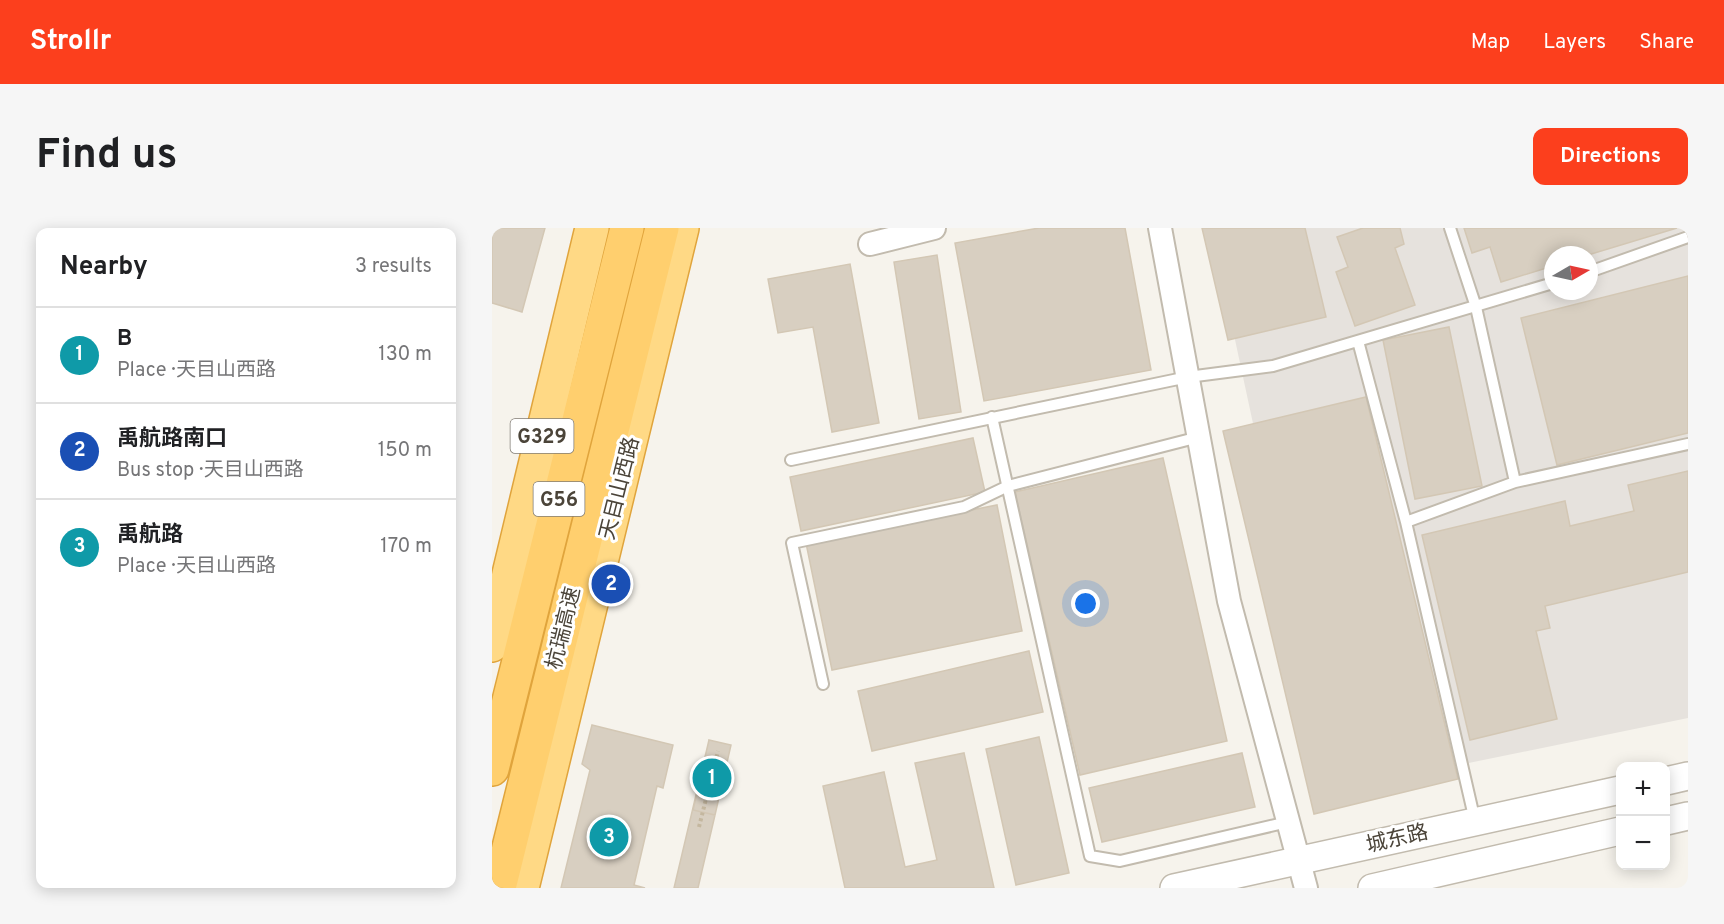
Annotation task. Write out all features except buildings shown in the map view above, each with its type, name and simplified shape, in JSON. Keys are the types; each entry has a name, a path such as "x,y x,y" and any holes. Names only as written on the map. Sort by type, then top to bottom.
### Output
{"highway":[{"name":"G329","path":"492,645 592,228"},
{"name":"杭瑞高速","path":"492,769 627,228"},
{"name":"杭瑞高速","path":"499,888 662,228"},
{"name":"天目山西路","path":"522,888 682,228"}],"street":[{"path":"870,244 934,228"},
{"path":"1160,228 1229,601 1306,888"},
{"path":"1670,780 1688,776"},
{"name":"城东路","path":"1174,888 1616,791"},
{"path":"1670,820 1688,816"},
{"name":"城东路","path":"1372,888 1616,832"}],"lane":[{"path":"1450,228 1476,307 1515,482"},
{"path":"1598,269 1688,237"},
{"path":"791,460 1188,377 1273,366 1544,286"},
{"path":"1358,341 1406,522 1475,821"},
{"path":"992,417 1090,856 1120,861 1288,822"},
{"path":"823,684 792,543 964,507 1008,486 1199,437"},
{"path":"1406,522 1515,482 1688,444"}],"path":[{"path":"699,827 718,751"}],"shaded area":[{"path":"1211,228 1688,228 1688,718 1332,791"}],"place":[{"name":"禹航路南口","path":"611,584"},
{"name":"B","path":"712,778"},
{"name":"禹航路","path":"609,837"}]}
